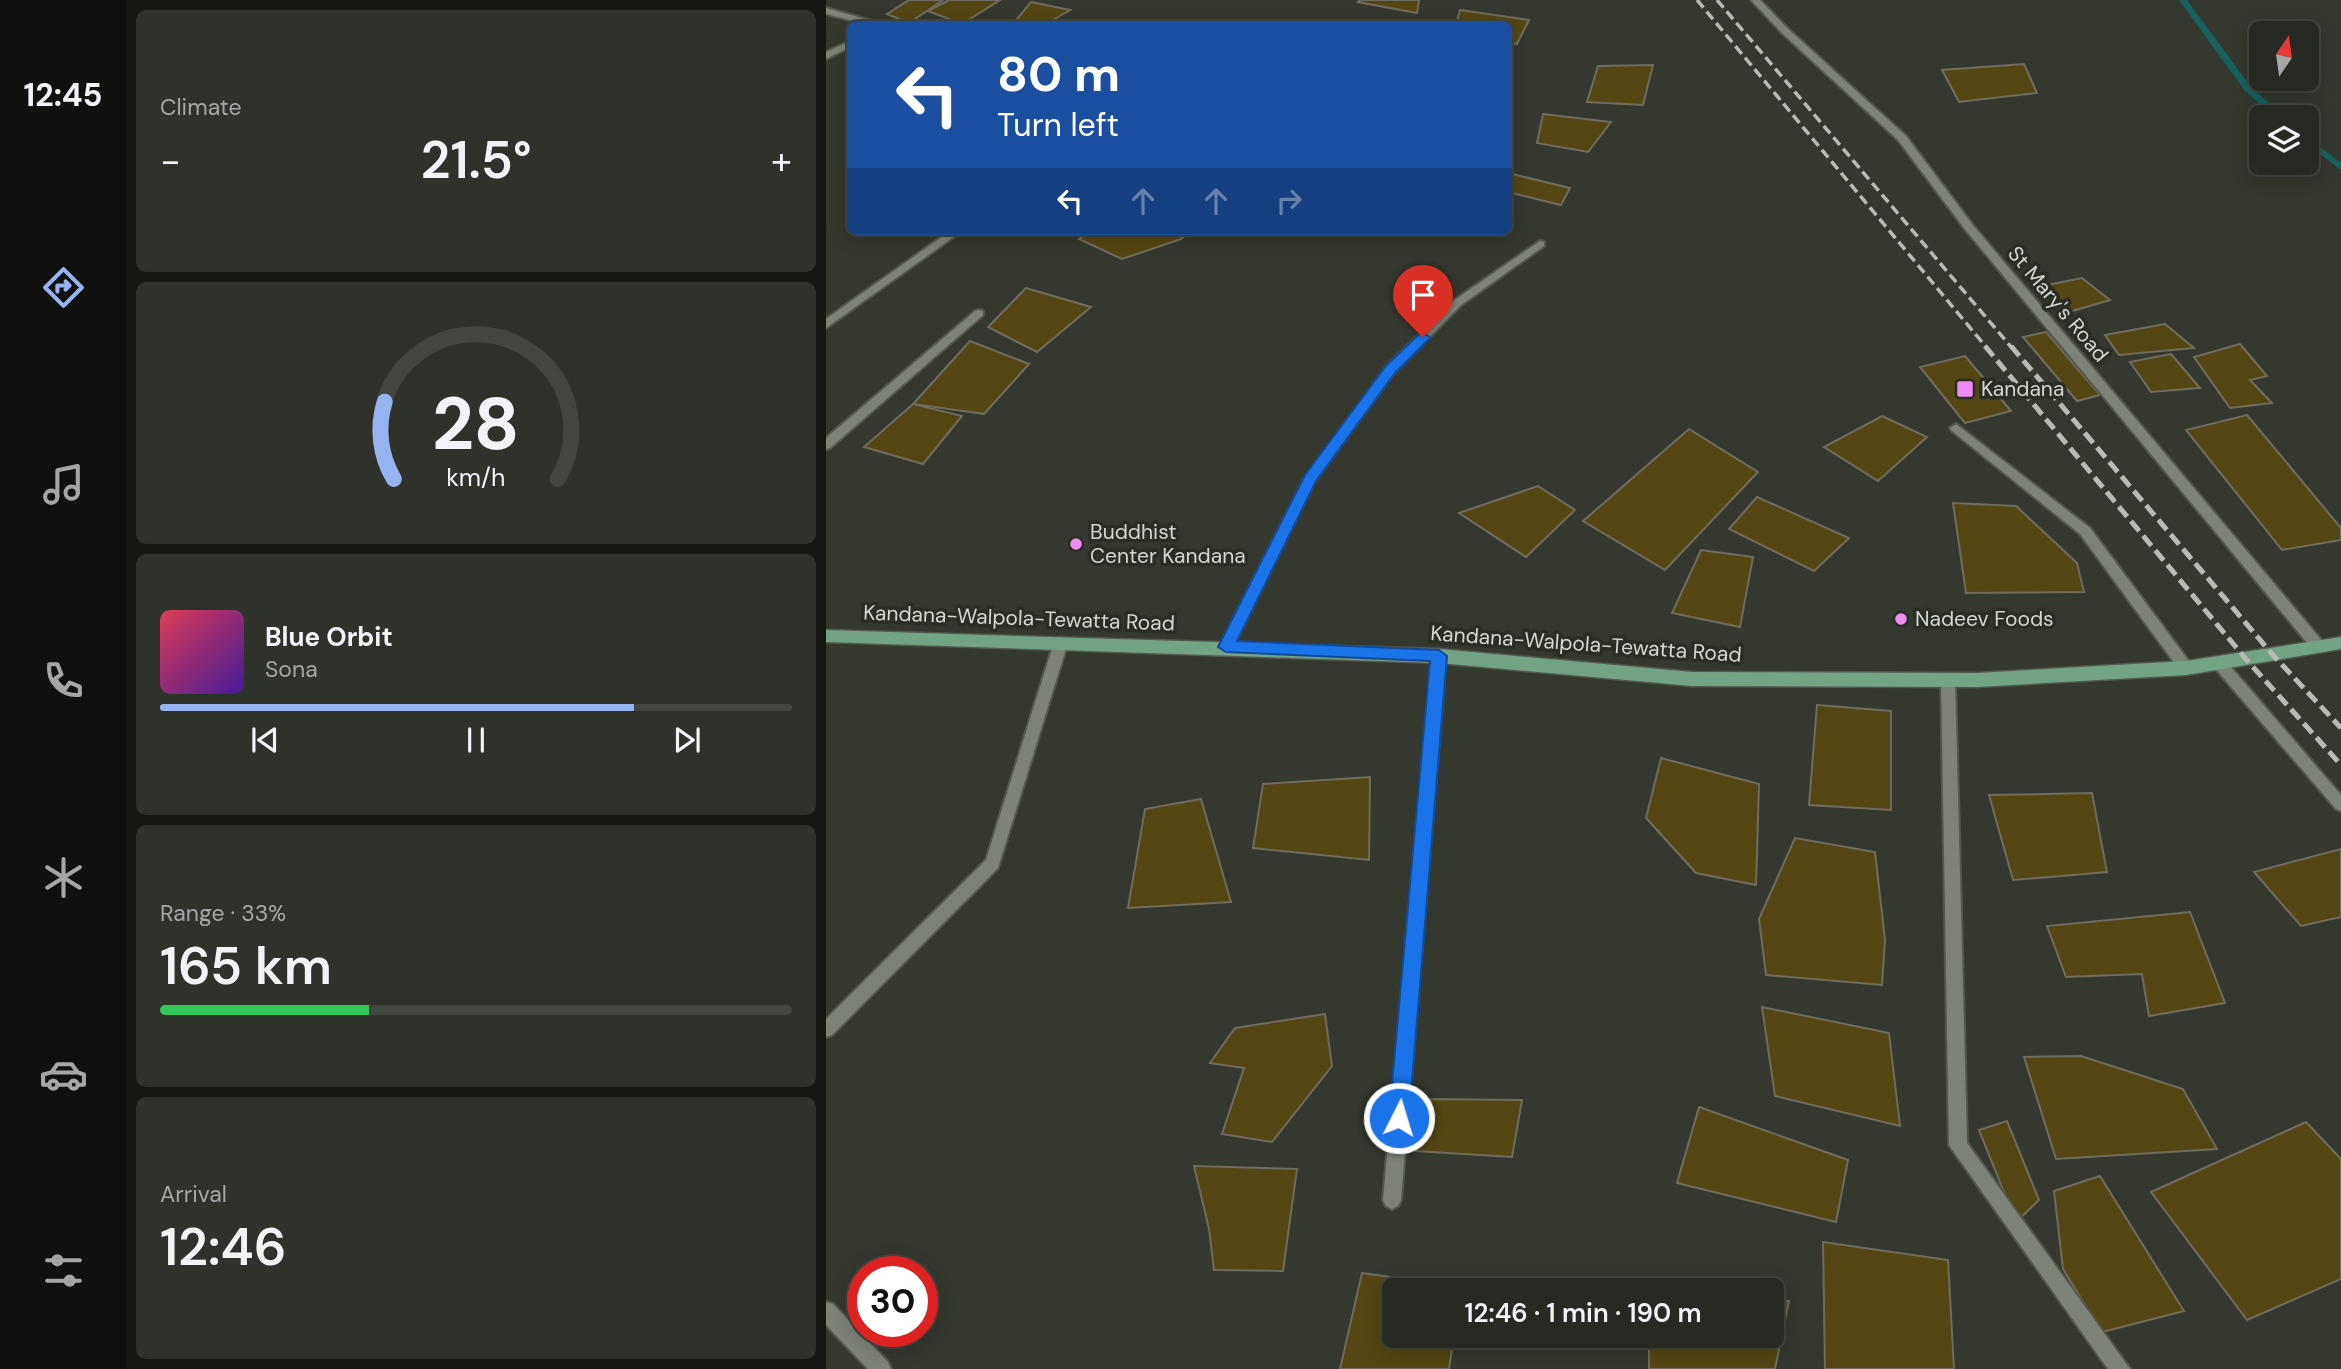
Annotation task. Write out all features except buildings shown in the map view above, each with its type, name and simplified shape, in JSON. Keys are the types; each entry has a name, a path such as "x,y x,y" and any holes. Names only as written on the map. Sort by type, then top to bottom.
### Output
{"main road":[{"name":"Kandana-Walpola-Tewatta Road","path":"826,636 1439,656 1692,679 1977,680 2186,668 2341,643"}],"street":[{"name":"St Mary's Road","path":"1755,0 1902,138 1968,226 2318,646"},
{"path":"826,10 863,21"},
{"path":"826,56 847,46"},
{"path":"826,324 951,235"},
{"path":"1226,647 1310,479 1390,370 1457,303 1540,244"},
{"path":"826,445 979,313"},
{"path":"1956,428 2085,531 2186,668"},
{"path":"826,1030 993,863 1061,642"},
{"path":"1392,1200 1439,656"},
{"path":"2220,663 2341,805"},
{"path":"1948,679 1958,1145 2120,1369"},
{"path":"826,1311 881,1369"}],"waterway":[{"path":"2183,0 2248,89 2267,105"},
{"path":"2319,149 2341,167"}],"railway":[{"path":"1697,0 1987,348"},
{"path":"1717,0 2012,348"},
{"path":"1985,346 2245,658 2341,765"},
{"path":"2011,346 2272,654 2341,728"}],"place":[{"name":"Kandana","path":"1965,389"},
{"name":"Buddhist Center Kandana","path":"1076,544"},
{"name":"Nadeev Foods","path":"1901,619"}],"route":[{"path":"1399,1118 1439,656 1226,647 1310,479 1390,370 1423,337"}]}
